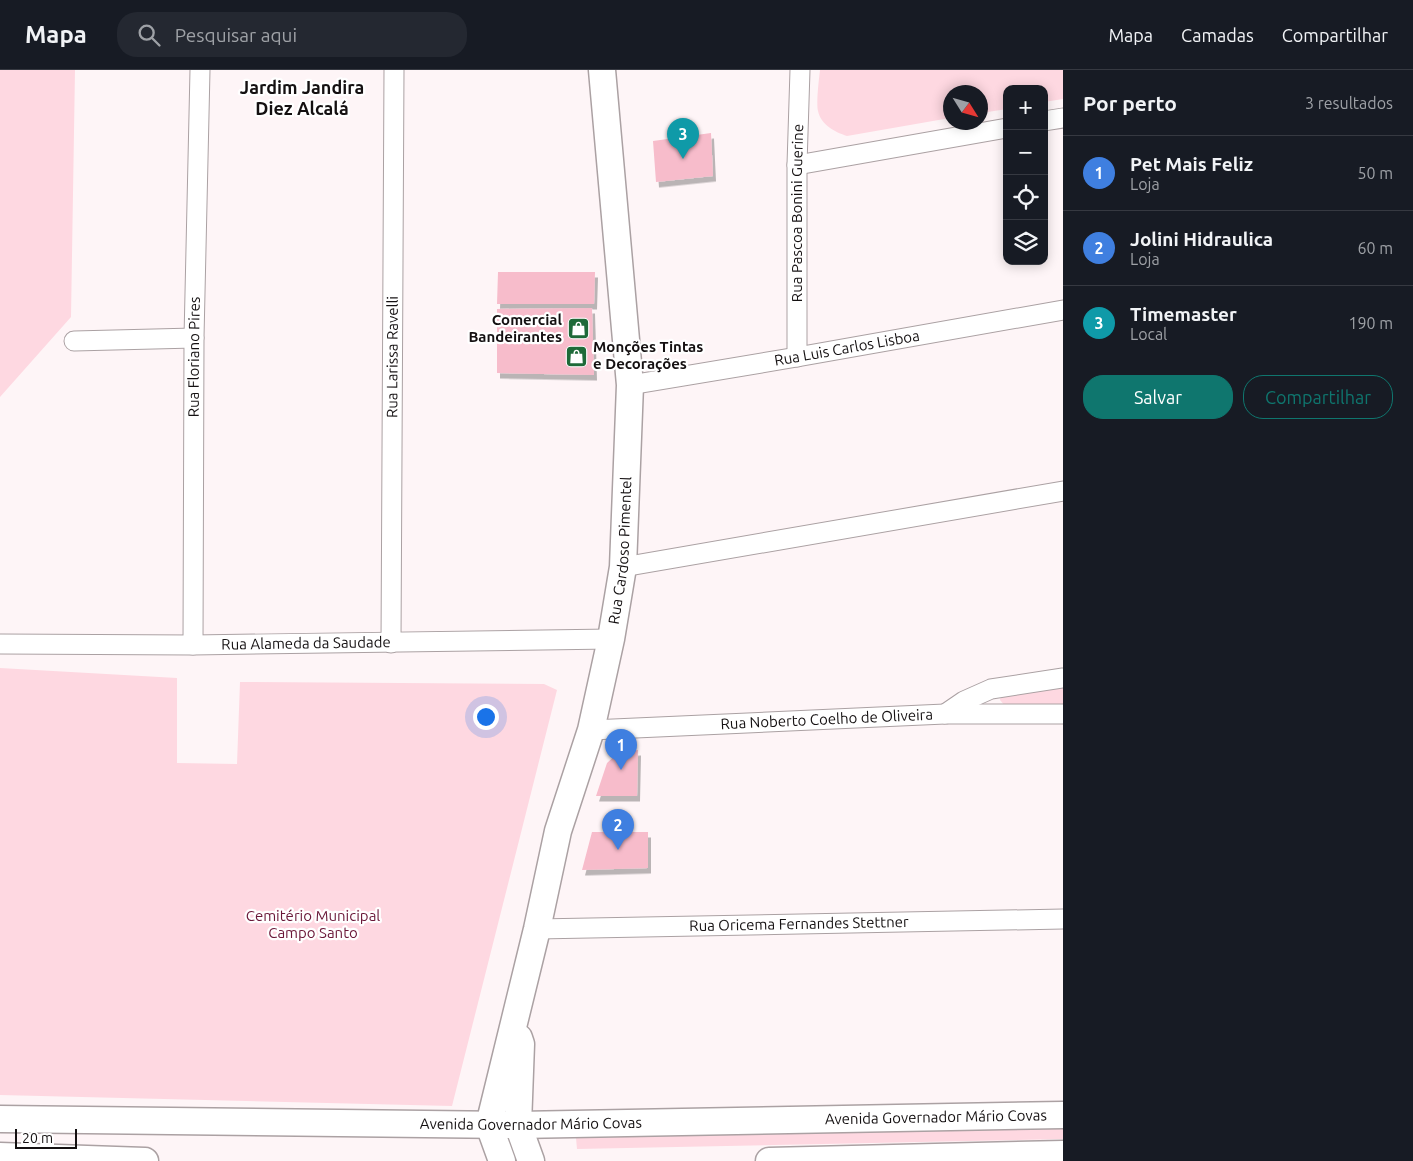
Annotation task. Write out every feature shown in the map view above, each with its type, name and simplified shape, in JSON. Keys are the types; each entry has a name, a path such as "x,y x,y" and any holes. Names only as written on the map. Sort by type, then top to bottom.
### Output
{"main road":[{"name":"Rua Cardoso Pimentel","path":"489,1125 537,929 558,831 591,730 611,640 623,567 630,385 602,70"},
{"name":"Rua Cardoso Pimentel","path":"515,1020 521,1044 518,1125 531,1161"},
{"name":"Avenida Governador Mário Covas","path":"0,1119 518,1125 1063,1116"},
{"path":"489,1125 502,1161"},
{"path":"769,1161 1063,1154"},
{"path":"0,1156 145,1161"}],"street":[{"name":"Rua Floriano Pires","path":"193,645 194,338 200,70"},
{"name":"Rua Larissa Ravelli","path":"391,643 394,70"},
{"name":"Rua Pascoa Bonini Guerine","path":"798,357 797,165 800,70"},
{"path":"1048,120 1063,118"},
{"path":"797,165 1003,129"},
{"name":"Rua Luis Carlos Lisboa","path":"630,385 1063,310"},
{"path":"74,341 194,338"},
{"path":"623,567 1063,490"},
{"name":"Rua Alameda da Saudade","path":"0,644 193,645 611,640"},
{"path":"945,714 964,701 991,689 1063,678"},
{"name":"Rua Noberto Coelho de Oliveira","path":"591,730 945,714 1063,714"},
{"name":"Rua Oricema Fernandes Stettner","path":"537,929 1063,918"}],"green space":[{"path":"0,70 75,70 71,317 0,397"},
{"path":"820,70 1063,70 1063,99 1048,101 1048,85 1003,85 1003,110 988,112 988,85 943,85 943,119 847,136 829,127 822,120 818,111"},
{"name":"Cemitério Municipal Campo Santo","path":"0,668 177,678 177,763 237,764 240,682 544,684 557,690 452,1106 0,1095"},
{"path":"1063,683 1063,704 1005,706 1000,700 1001,695"},
{"path":"1063,1127 1063,1139 577,1149 576,1138"}],"building":[{"path":"711,133 713,176 656,182 653,141"},
{"path":"498,272 595,272 594,304 497,304"},
{"path":"592,308 594,375 497,373 497,309"},
{"path":"638,750 637,796 596,796 607,763 619,752"},
{"path":"592,832 648,832 648,868 582,870"}],"place":[{"name":"Timemaster","path":"683,159"},
{"name":"Comercial Bandeirantes","path":"578,329"},
{"name":"Monções Tintas e Decorações","path":"577,356"},
{"name":"Pet Mais Feliz","path":"621,770"},
{"name":"Jolini Hidraulica","path":"618,850"}],"district":[{"name":"Jardim Jandira Diez Alcalá","path":"302,98"}]}
